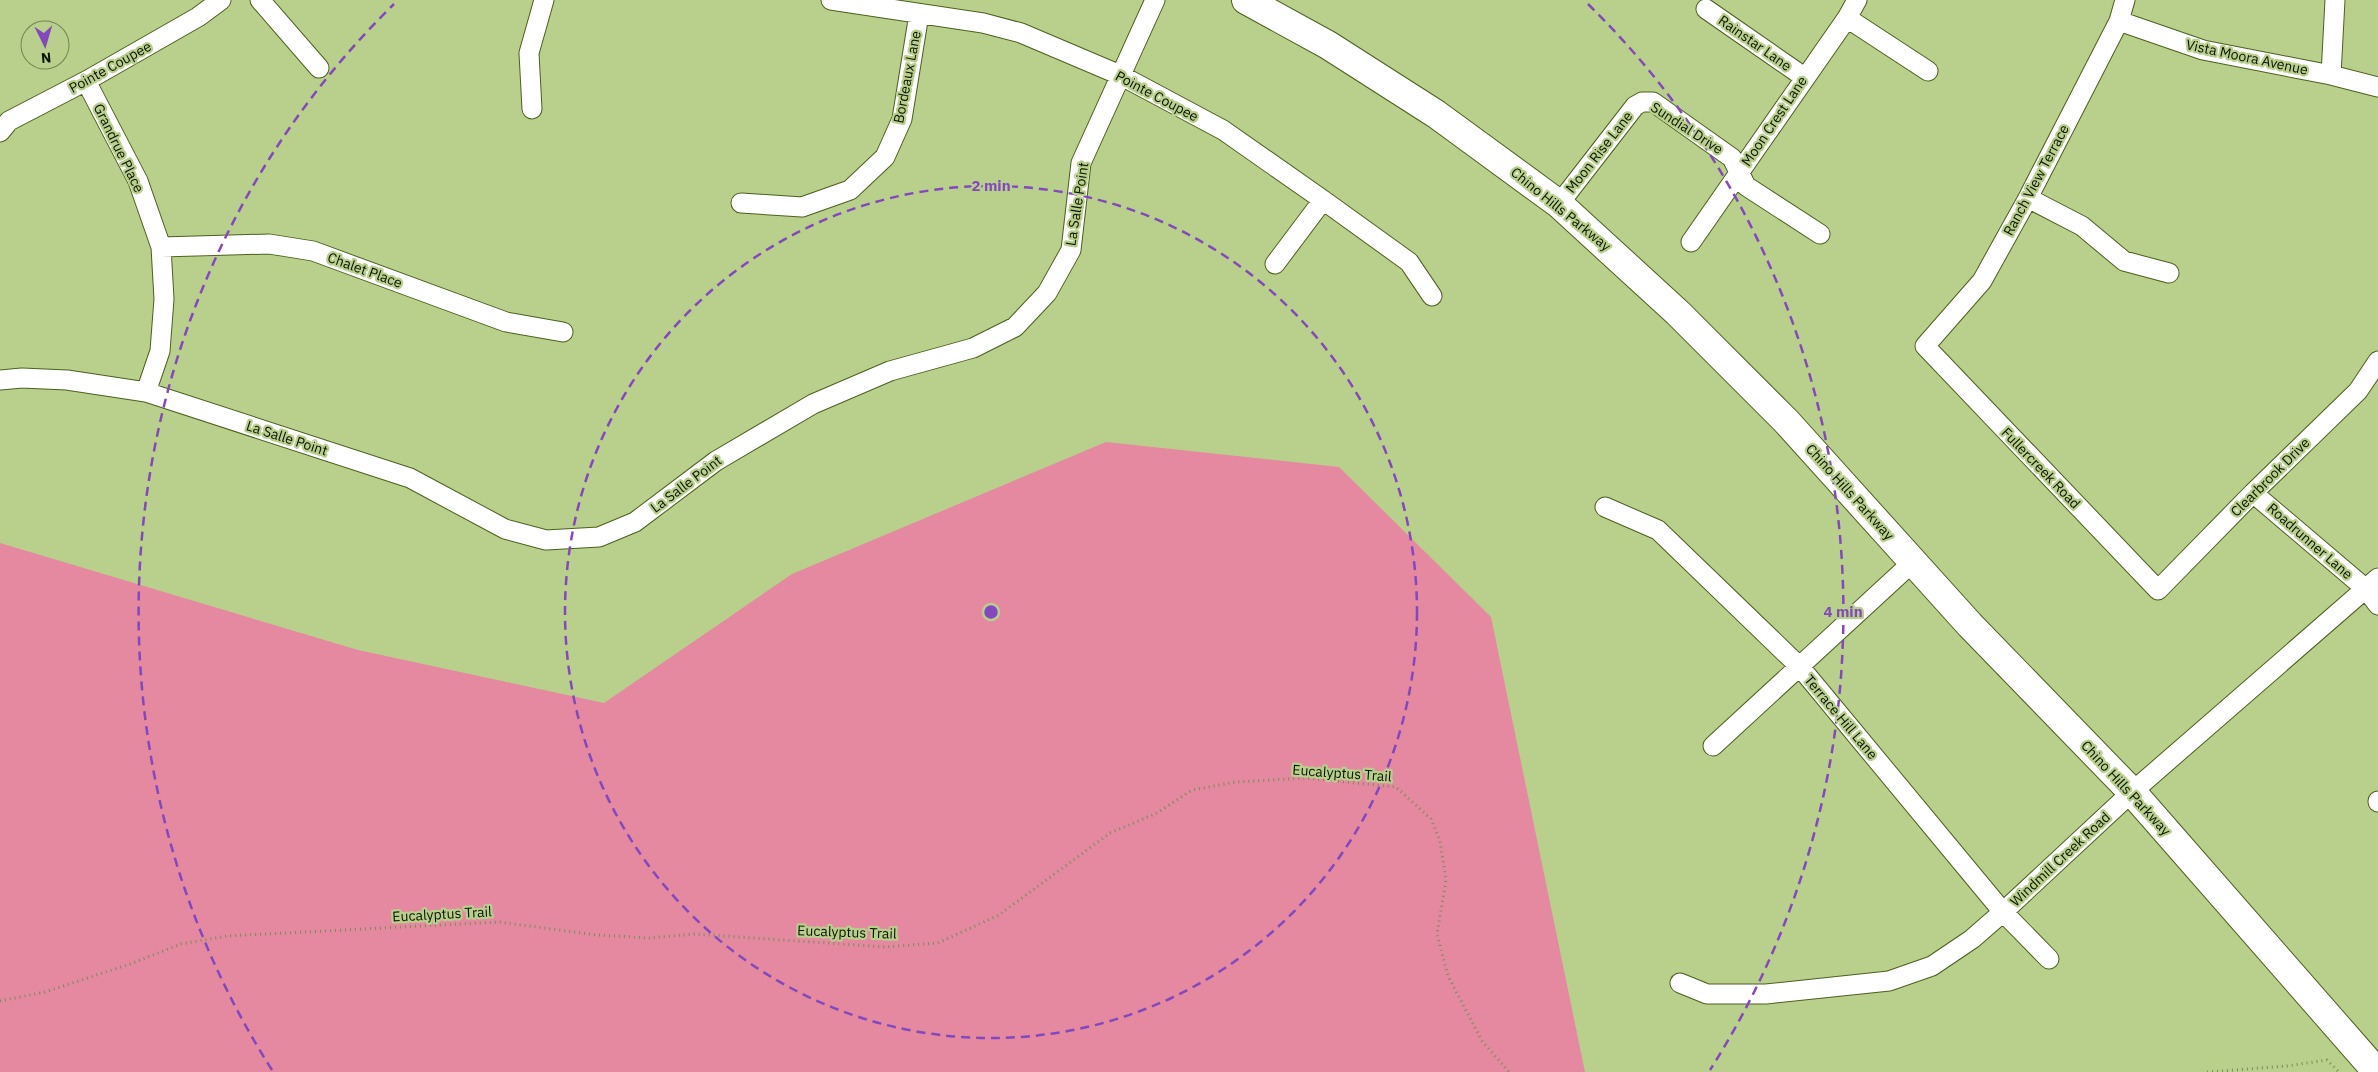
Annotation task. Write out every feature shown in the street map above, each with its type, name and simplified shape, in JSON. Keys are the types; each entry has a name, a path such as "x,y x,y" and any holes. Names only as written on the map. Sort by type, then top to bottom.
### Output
{"main road":[{"name":"Chino Hills Parkway","path":"1246,0 1328,45 1436,114 1559,204 1626,264 1733,366 1786,421 1970,625 2132,792 2377,1072"}],"street":[{"name":"Pointe Coupee","path":"0,132 9,121 86,81 198,17 221,0"},
{"path":"260,0 319,68"},
{"path":"532,109 529,53 544,0"},
{"name":"Pointe Coupee","path":"831,0 983,24 1021,33 1120,75 1223,130 1323,200 1409,262 1432,296"},
{"name":"La Salle Point","path":"0,380 22,378 67,380 146,392 410,478 505,529 546,540 599,538 635,522 716,460 813,404 890,371 973,348 1015,327 1047,292 1071,250 1081,163 1155,0"},
{"name":"Moon Crest Lane","path":"1691,242 1804,77 1847,18 1857,0"},
{"name":"Ranch View Terrace","path":"1924,346 1982,281 2028,198 2118,21 2125,0"},
{"path":"2331,75 2335,0"},
{"name":"Rainstar Lane","path":"1706,9 1804,77"},
{"name":"Bordeaux Lane","path":"741,203 802,207 850,190 885,157 902,119 919,14"},
{"path":"1847,18 1928,71"},
{"name":"Vista Moora Avenue","path":"2118,21 2203,50 2331,75 2378,87"},
{"name":"Grandrue Place","path":"86,81 138,181 161,247 164,299 160,352 146,392"},
{"name":"Moon Rise Lane","path":"1559,204 1635,106 1642,102"},
{"name":"Sundial Drive","path":"1642,102 1653,102 1724,152 1732,158 1746,186 1820,234"},
{"path":"2028,198 2082,226 2124,261 2169,273"},
{"path":"1275,264 1323,200"},
{"name":"Chalet Place","path":"161,247 269,244 313,251 506,322 562,332"},
{"name":"Fullercreek Road","path":"1924,346 2158,590"},
{"name":"Clearbrook Drive","path":"2158,590 2253,493 2358,391 2378,361"},
{"name":"Roadrunner Lane","path":"2253,493 2372,584 2378,605"},
{"name":"Terrace Hill Lane","path":"1605,507 1658,530 1800,667 2004,912 2049,960"},
{"path":"1713,746 1914,561"},
{"name":"Windmill Creek Road","path":"1680,983 1707,994 1766,994 1890,980 1932,966 1972,939 2004,912 2132,792 2372,584"}],"path":[{"name":"Eucalyptus Trail","path":"0,1001 45,992 130,964 181,944 226,936 328,932 456,922 499,922 597,935 649,938 695,934 885,947 938,943 999,915 1110,833 1157,813 1192,790 1236,782 1306,778 1396,787 1431,819 1440,841 1446,880 1437,934 1448,976 1482,1041 1509,1072"},
{"path":"2207,1072 2287,1066 2327,1060 2339,1072"}],"shaded area":[{"path":"1106,442 1339,467 1491,617 1585,1072 0,1072 0,543 358,650 604,703 792,574"}]}
